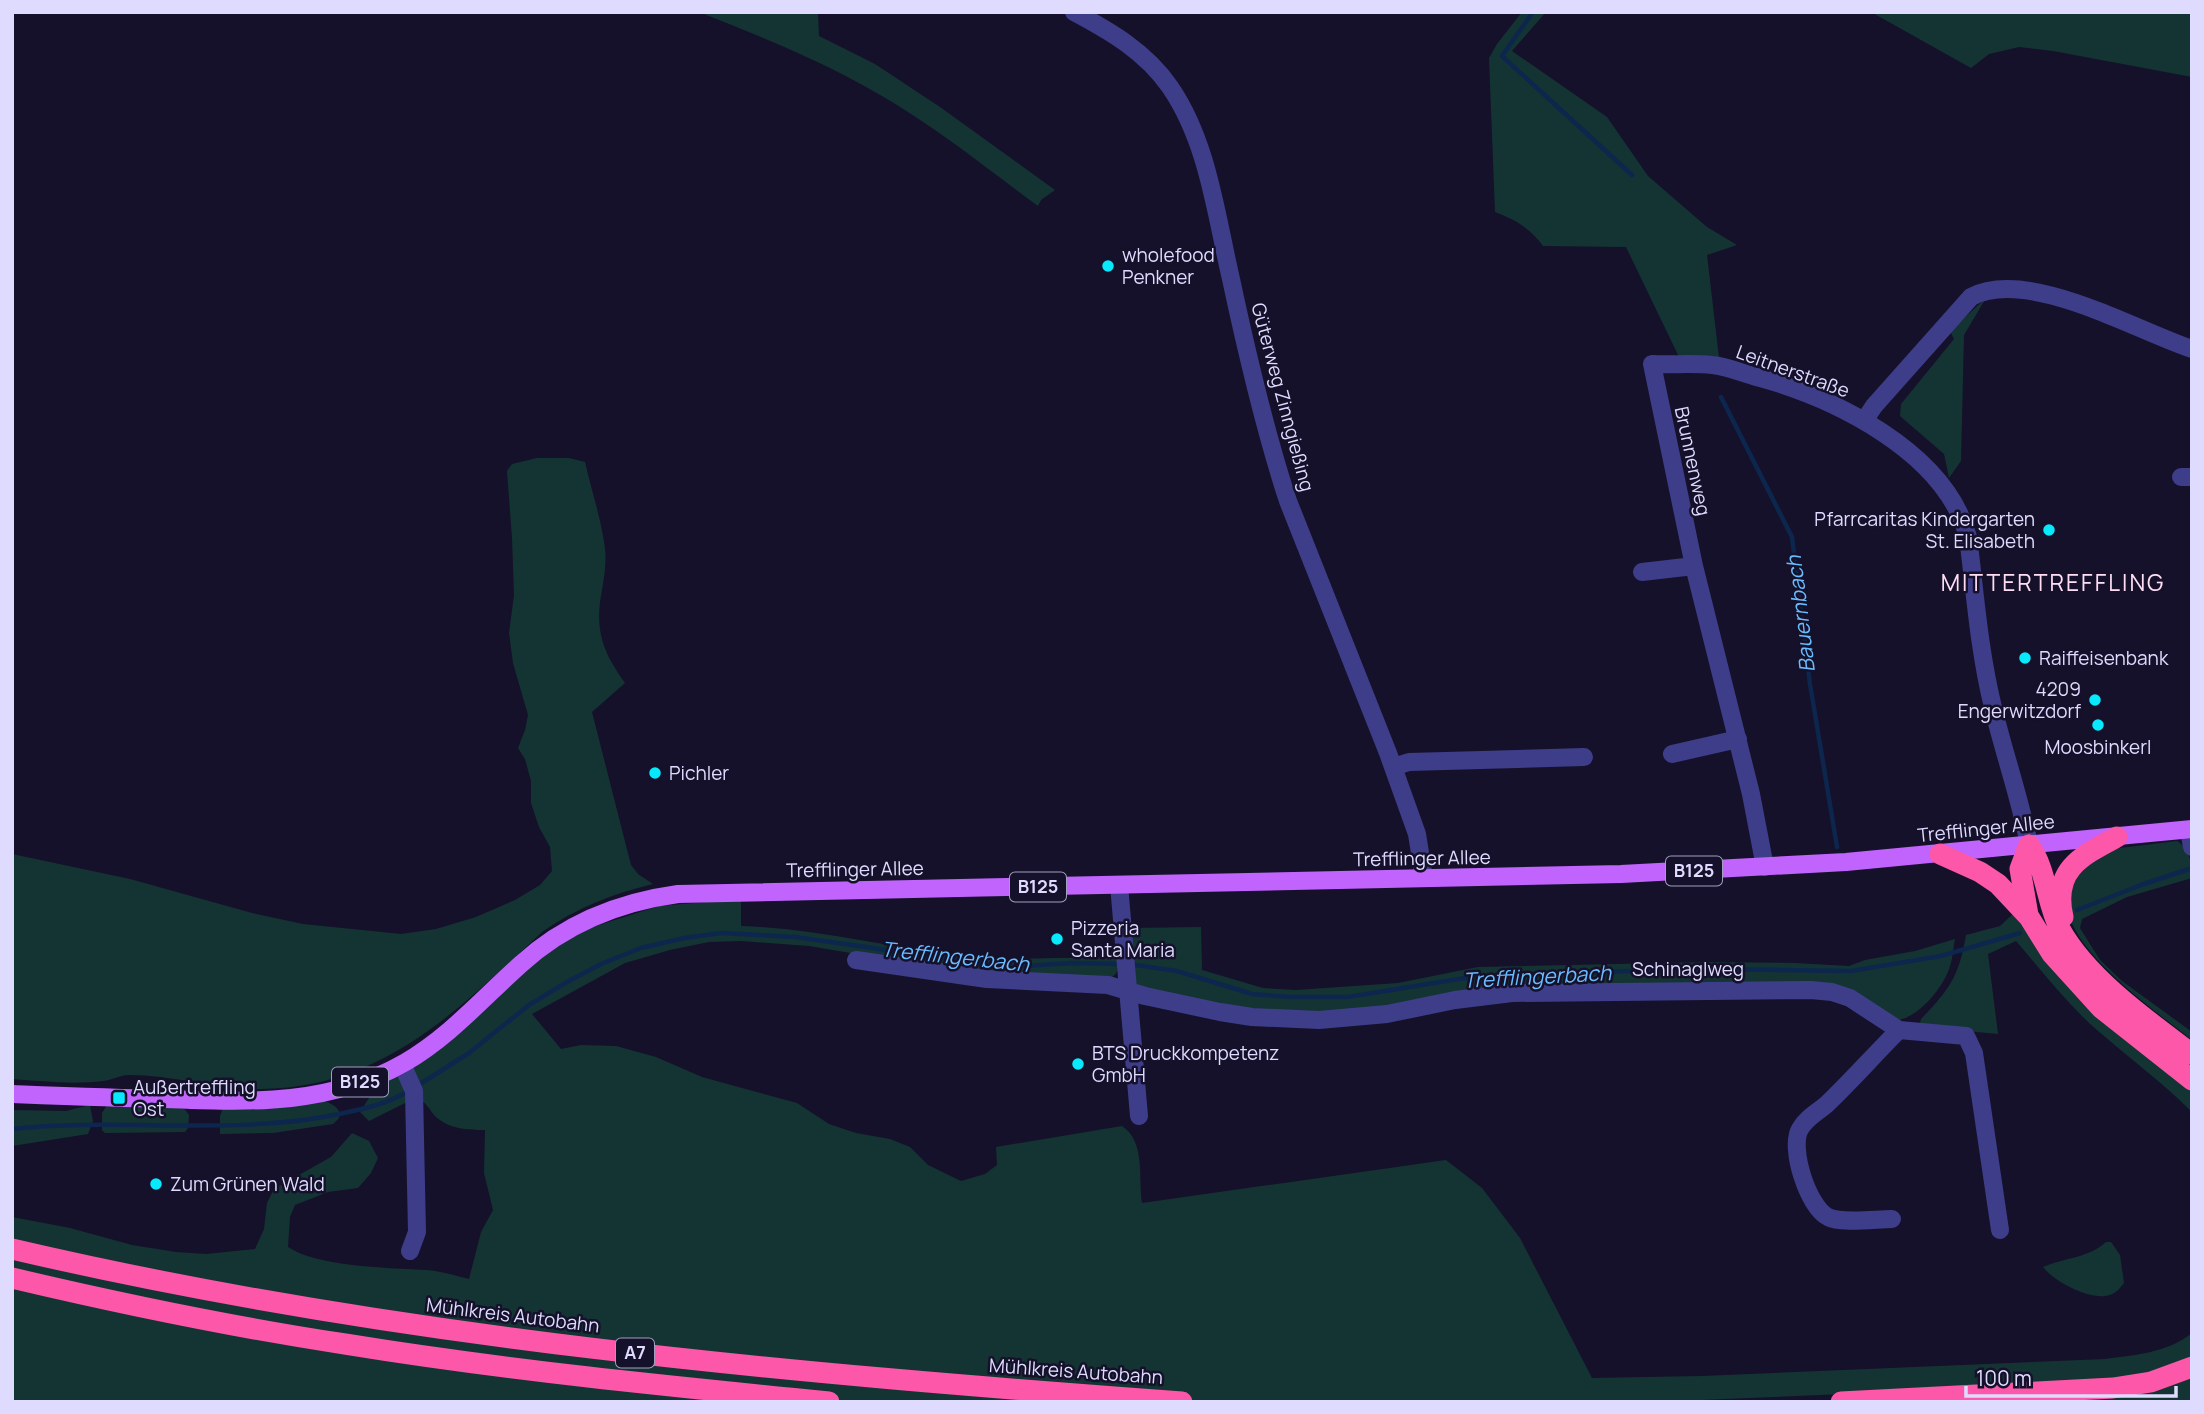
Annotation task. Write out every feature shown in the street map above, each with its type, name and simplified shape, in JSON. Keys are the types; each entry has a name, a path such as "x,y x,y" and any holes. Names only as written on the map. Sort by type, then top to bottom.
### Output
{"highway":[{"path":"2075,948 2065,924 2060,897 2065,876 2084,854 2117,837"},
{"path":"2029,845 2020,869 2023,897 2029,917"},
{"path":"2029,845 2039,859 2057,923 2075,948 2098,977 2134,1010 2192,1054"},
{"path":"1940,854 1958,860 1998,884 2029,917 2053,954 2101,1008 2192,1080"},
{"name":"Mühlkreis Autobahn","path":"12,1249 259,1300 490,1336 833,1374 1181,1402"},
{"name":"A7","path":"12,1278 165,1312 346,1345 505,1367 829,1402"},
{"path":"1842,1402 2113,1388 2151,1382 2192,1367"}],"main road":[{"name":"Trefflinger Allee","path":"408,1077 435,1044 522,963 564,931 611,909 652,898 711,892 1119,886 1424,874 1621,874 1940,854 2117,837 2191,835"},
{"name":"B125","path":"12,1094 228,1101 292,1099 408,1077"}],"street":[{"name":"Güterweg Zinngießing","path":"1074,12 1127,43 1150,62 1170,86 1189,121 1210,189 1275,461 1288,501 1393,767 1417,834 1424,874"},
{"path":"1864,421 1942,328 1971,297 1984,290 2006,288 2057,297 2192,349"},
{"name":"Leitnerstraße","path":"1653,364 1713,365 1835,405 1896,442 1952,497 1964,519 1968,537 1987,681 2029,845"},
{"name":"Brunnenweg","path":"1653,364 1694,566 1738,739 1762,841 1765,867"},
{"path":"1642,572 1694,566"},
{"path":"1672,754 1738,739"},
{"path":"1393,767 1409,762 1584,757"},
{"path":"1119,886 1139,1116"},
{"name":"Schinaglweg","path":"856,960 951,976 1108,985 1127,983 1170,1002 1241,1015 1319,1020 1387,1014 1455,1000 1512,993 1811,989 1850,998 1899,1030"},
{"path":"1892,1219 1840,1220 1827,1217 1809,1193 1797,1152 1800,1128 1899,1030 1955,1034 1966,1036 1974,1053 2000,1230"},
{"path":"408,1077 417,1231 410,1251"}],"green space":[{"path":"699,12 818,12 819,36 875,64 1055,190 1041,200 1038,206 896,104 810,59"},
{"path":"1522,12 1546,12 1512,51 1607,117 1648,176 1707,227 1737,245 1707,255 1720,366 1681,361 1626,247 1543,246 1522,225 1495,212 1489,58"},
{"path":"1871,12 2192,12 2192,77 2019,47 1989,54 1971,68"},
{"path":"1986,298 1964,335 1961,461 1949,478 1944,454 1900,416 1901,404 1954,339 1950,331"},
{"path":"537,458 569,458 585,462 605,550 599,614 601,635 613,664 625,683 592,712 631,865 638,874 653,884 595,903 555,923 449,1015 416,1039 382,1059 345,1075 305,1085 261,1089 126,1075 80,1083 12,1079 12,854 130,879 252,913 303,924 401,934 436,929 476,917 515,900 540,885 552,871 550,847 539,827 531,803 531,781 525,759 518,748 528,715 513,663 509,633 514,595 507,471 512,464"},
{"path":"2177,841 2185,848 2189,857 2192,878 2127,897 2082,919 2080,928 2100,960 2122,981 2192,1032 2192,1040 2139,999 2101,963 2085,945 2068,910 2073,877 2099,854 2120,848"},
{"path":"741,899 741,926 797,930 982,958 1117,958 1117,971 1108,979 945,969 809,946 741,941 709,942 625,963 532,1014 561,1049 581,1045 616,1046 656,1057 702,1077 797,1103 829,1124 856,1133 890,1139 910,1147 928,1165 961,1181 985,1174 997,1165 996,1147 1122,1126 1130,1133 1138,1151 1142,1203 1446,1160 1482,1188 1520,1238 1592,1378 2105,1359 2161,1349 2192,1333 2192,1358 2139,1377 1915,1391 1651,1402 12,1402 12,1217 70,1228 132,1245 176,1252 206,1254 255,1249 264,1229 267,1203 274,1189 331,1157 352,1133 369,1141 378,1158 371,1173 358,1188 328,1192 295,1205 290,1217 288,1247 301,1254 335,1263 432,1271 469,1279 481,1232 493,1210 484,1173 485,1130 452,1126 435,1116 426,1104 418,1099 413,1066 450,1040 536,961 580,931 659,906"},
{"path":"2014,913 2192,1087 2192,1112 2086,1020 2016,941 1988,954 1998,1034 1924,1027 1920,1023 1952,981 1966,935 2000,926"},
{"path":"1201,927 1202,970 1263,988 1296,990 1398,983 1478,967 1708,962 1849,966 1955,939 1950,966 1936,992 1914,1013 1898,1020 1856,996 1529,988 1339,1014 1230,1007 1140,987 1133,982 1128,928"},
{"path":"401,1074 409,1101 369,1121 360,1112 376,1087"},
{"path":"325,1101 339,1111 339,1117 333,1124 273,1133 220,1134 223,1108 274,1107"},
{"path":"90,1105 93,1121 88,1134 12,1146 12,1110 66,1111"},
{"path":"107,1105 184,1108 189,1115 188,1128 185,1132 105,1133 102,1130 102,1113"},
{"path":"2106,1242 2111,1242 2120,1255 2124,1283 2111,1295 2097,1296 2080,1292 2055,1278 2043,1267 2084,1255"},
{"path":"2192,1374 2192,1402 1964,1402"}],"waterway":[{"path":"1533,12 1502,56 1632,175"},
{"name":"Bauernbach","path":"1721,397 1792,537 1810,684 1837,847"},
{"name":"Trefflingerbach","path":"2077,910 2192,868"},
{"name":"Trefflingerbach","path":"417,1086 469,1053 529,1005 567,982 601,964 641,948 684,938 721,933 795,937 1008,967 1072,963 1120,964"},
{"name":"Trefflingerbach","path":"1129,964 1177,971 1252,994 1348,997 1465,978 1510,974 1707,969 1851,971 1941,956 2020,933"},
{"name":"Trefflingerbach","path":"12,1129 95,1125 262,1124 303,1120 370,1107 410,1090"}],"place":[{"name":"wholefood Penkner","path":"1108,266"},
{"name":"Pfarrcaritas Kindergarten St. Elisabeth","path":"2049,530"},
{"name":"Raiffeisenbank","path":"2025,658"},
{"name":"4209 Engerwitzdorf","path":"2095,700"},
{"name":"Moosbinkerl","path":"2098,725"},
{"name":"Pichler","path":"655,773"},
{"name":"Pizzeria Santa Maria","path":"1057,939"},
{"name":"BTS Druckkompetenz GmbH","path":"1078,1064"},
{"name":"Außertreffling Ost","path":"119,1098"},
{"name":"Zum Grünen Wald","path":"156,1184"}],"district":[{"name":"MITTERTREFFLING","path":"2053,583"}]}
